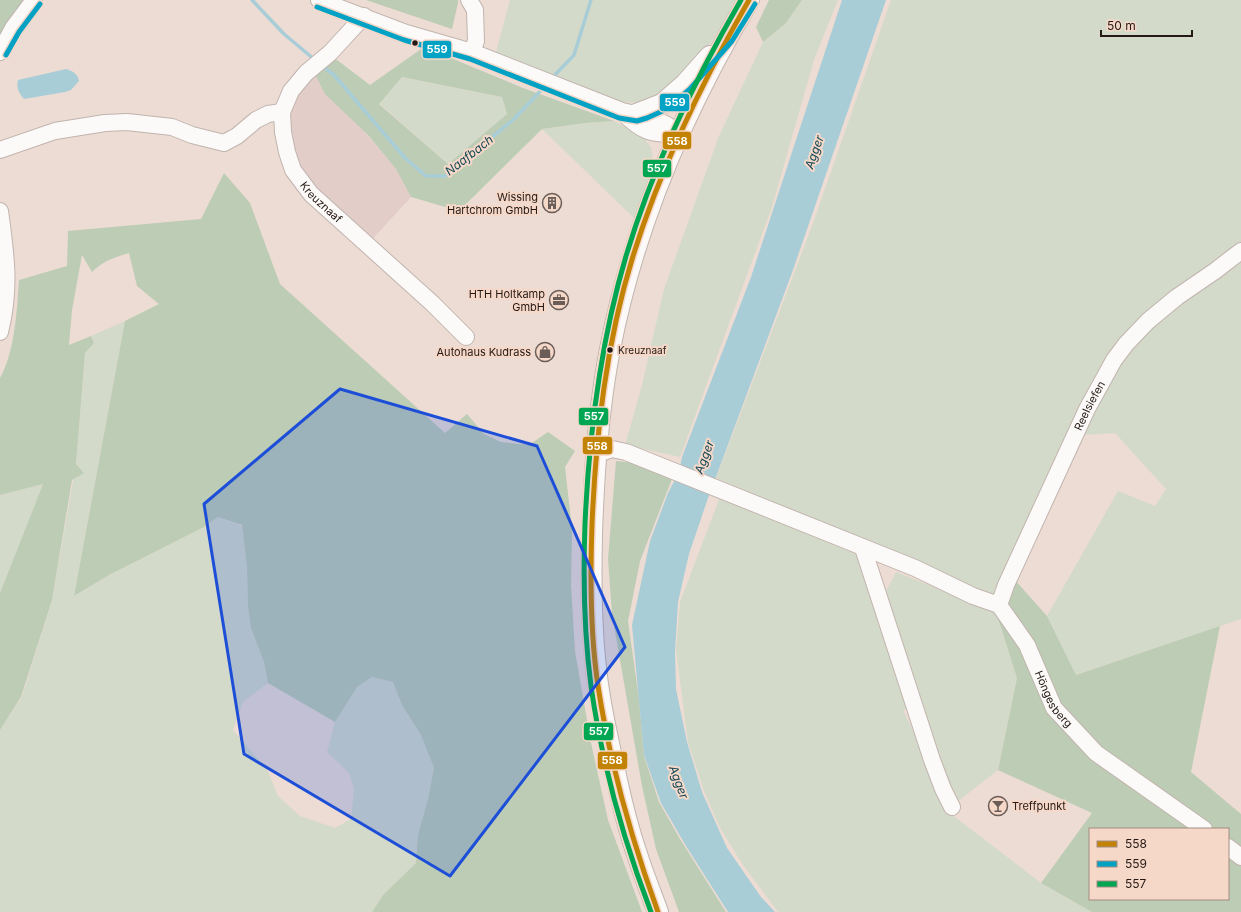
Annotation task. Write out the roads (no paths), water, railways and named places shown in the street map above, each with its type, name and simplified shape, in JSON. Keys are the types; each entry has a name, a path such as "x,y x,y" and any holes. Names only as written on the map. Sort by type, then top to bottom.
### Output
{"main road":[{"path":"658,912 636,852 619,790 605,727 595,658 591,590 595,455 610,348 632,261 679,134 728,36 750,0"},
{"path":"629,113 662,104 685,84 728,36"}],"street":[{"path":"0,52 12,28 34,0"},
{"path":"319,0 406,33 472,52 629,113 653,118 667,125 679,134"},
{"path":"472,52 476,41 476,3"},
{"name":"Kreuznaaf","path":"364,16 330,53 306,73 291,91 282,112 282,132 293,170 311,194 433,304 466,337"},
{"path":"0,150 55,131 127,122 172,127 192,135 224,143 237,136 256,120 268,114 282,112"},
{"path":"0,211 6,256 7,278 4,318 0,332"},
{"path":"354,232 359,251"},
{"name":"Reelsiefen","path":"999,605 1006,585 1087,408 1114,360 1126,344 1148,321 1177,297 1216,271 1241,251"},
{"path":"595,455 612,449 638,457 915,568 973,596 999,605"},
{"path":"863,548 932,760 942,789 952,807"},
{"name":"Höngesberg","path":"999,605 1027,645 1054,708 1096,753 1203,828"},
{"path":"1229,848 1241,857"}],"water":[{"name":"Agger","path":"842,0 886,0 793,270 707,501 689,554 678,602 675,652 676,689 687,742 702,792 727,848 761,897 775,912 728,912 686,846 661,803 644,755 632,625 650,541 668,493 679,472 682,457 751,277"},
{"path":"66,69 78,76 79,81 71,90 24,99 19,92 17,86 18,80"}],"waterway":[{"name":"Naafbach","path":"252,0 284,34 315,60"},
{"name":"Naafbach","path":"552,78 574,55 591,0"},
{"name":"Naafbach","path":"321,65 334,75 405,158 426,176 445,176 514,119 545,86"}],"place":[{"name":"Wissing Hartchrom GmbH","path":"552,203"},
{"name":"HTH Holtkamp GmbH","path":"559,300"},
{"name":"Kreuznaaf","path":"610,350"},
{"name":"Autohaus Kudrass","path":"545,352"},
{"name":"Treffpunkt","path":"998,806"}]}
